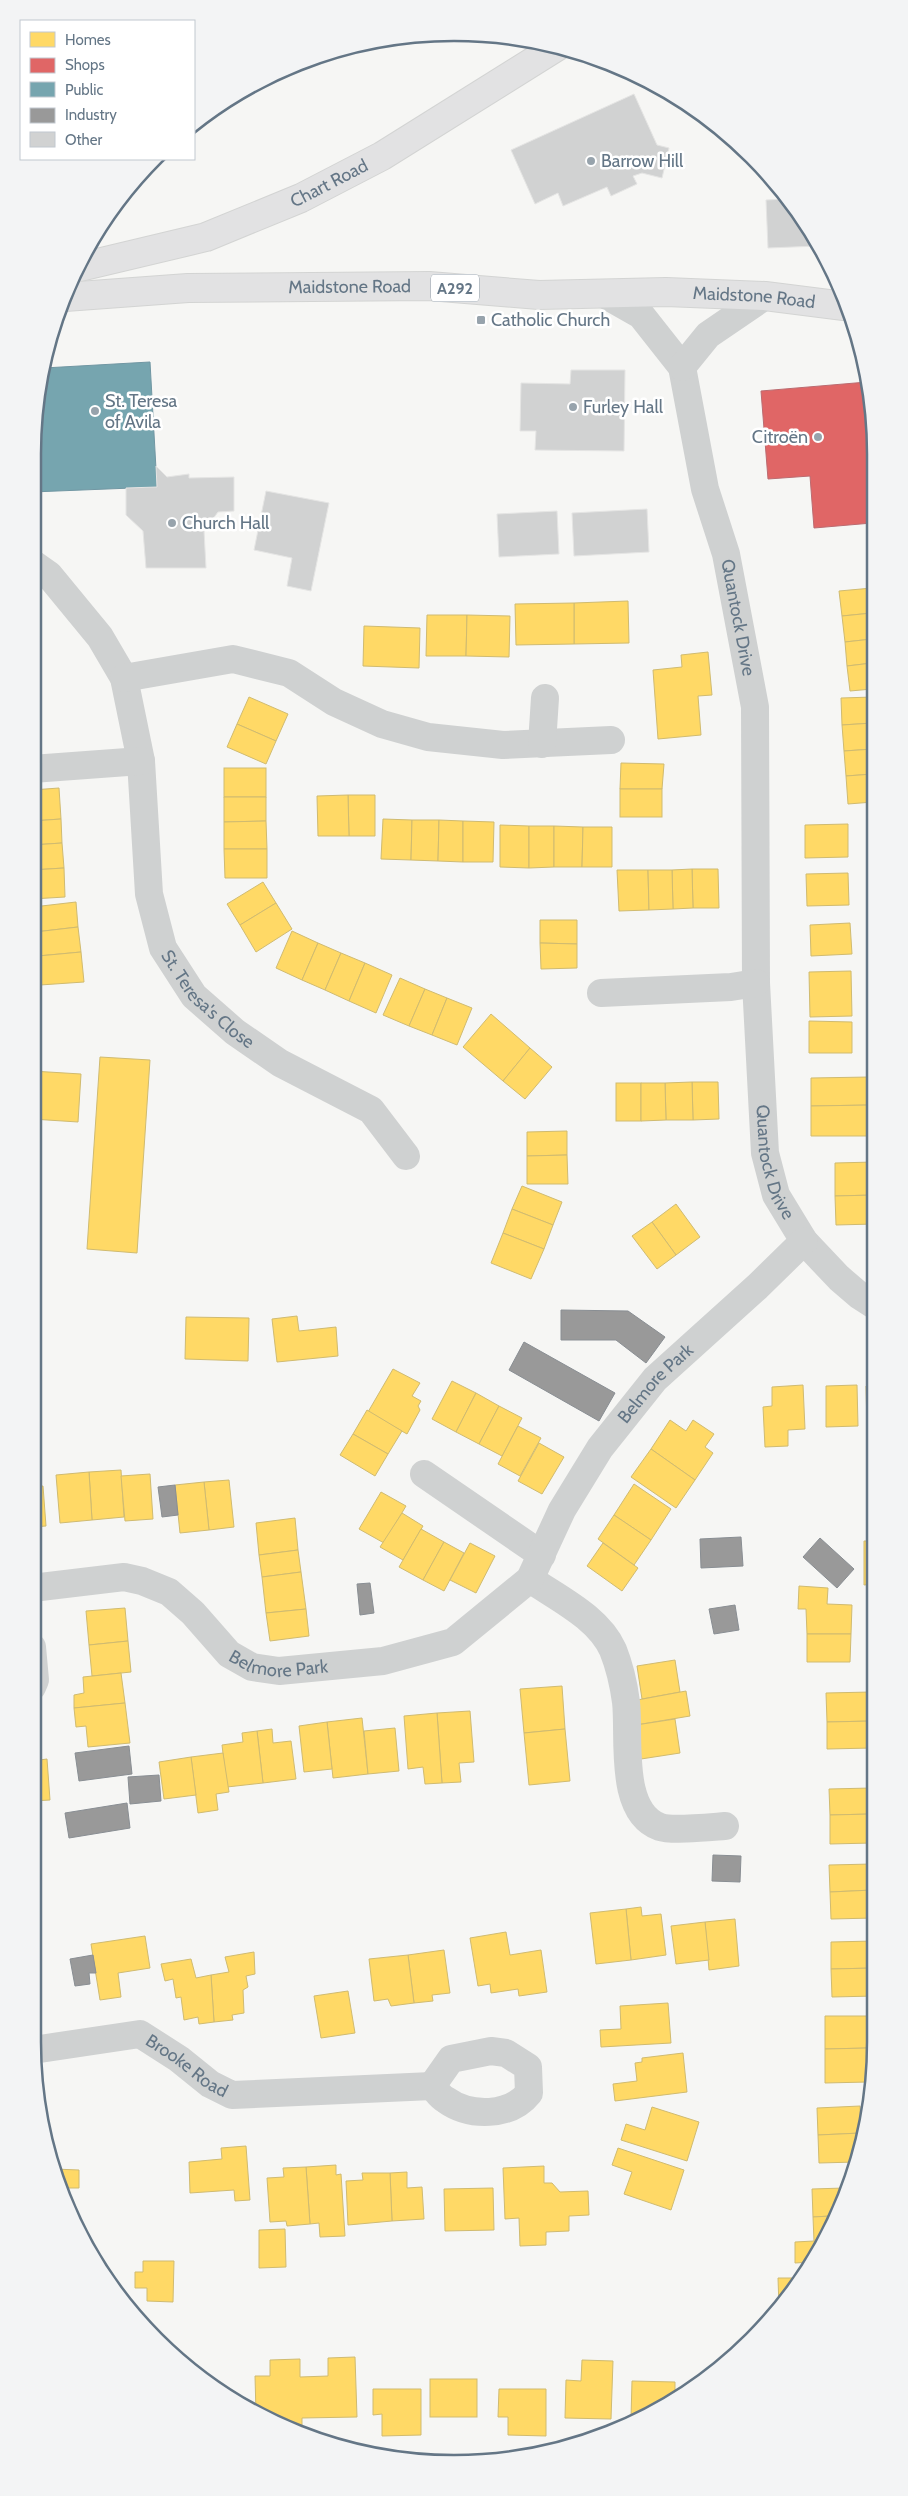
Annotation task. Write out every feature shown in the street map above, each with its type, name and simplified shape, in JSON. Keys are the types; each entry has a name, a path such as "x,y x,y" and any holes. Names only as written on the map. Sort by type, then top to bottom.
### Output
{"main road":[{"name":"Chart Road","path":"87,265 206,238 301,198 382,156 548,52"},
{"name":"Maidstone Road","path":"73,295 188,288 429,286 539,295 666,292 765,296 839,305"}],"street":[{"name":"Quantock Drive","path":"604,294 641,315 682,367 705,489 726,554 755,707 756,983 765,1153 776,1195 804,1241 839,1278 867,1300"},
{"path":"682,367 708,335 765,296"},
{"name":"St. Teresa's Close","path":"41,569 49,575 100,638 124,678 141,761 149,894 164,948 194,996 235,1032 280,1064 371,1110 406,1156"},
{"path":"124,678 233,659 288,673 334,702 382,724 428,736 502,745 611,740"},
{"path":"542,744 545,698"},
{"path":"41,768 141,761"},
{"path":"601,993 731,987 756,983"},
{"name":"Belmore Park","path":"41,1587 124,1577 142,1581 168,1592 193,1614 229,1654 252,1667 279,1670 383,1661 453,1642 530,1579 562,1510 600,1448 655,1379 757,1287 804,1241"},
{"path":"424,1474 542,1555"},
{"path":"530,1579 602,1632 613,1651 626,1701 627,1755 634,1800 644,1817 661,1827 725,1826"},
{"name":"Brooke Road","path":"41,2049 140,2034 179,2058 210,2084 232,2095 432,2086"}],"building: Homes":[{"path":"867,588 867,614 842,616 839,591"},
{"path":"628,601 629,643 574,644 574,603"},
{"path":"574,603 574,644 516,645 515,604"},
{"path":"867,614 867,640 845,642 842,616"},
{"path":"427,615 467,615 466,656 426,656"},
{"path":"467,615 510,616 509,657 466,656"},
{"path":"364,626 420,628 419,668 363,666"},
{"path":"867,640 867,664 847,666 845,642"},
{"path":"708,652 712,695 698,696 701,735 658,739 653,670 682,667 681,655"},
{"path":"867,664 867,689 850,691 847,666"},
{"path":"249,697 288,714 276,741 237,724"},
{"path":"867,697 867,723 842,725 841,698"},
{"path":"867,723 867,749 844,751 842,725"},
{"path":"237,724 276,741 266,764 227,747"},
{"path":"867,749 867,774 846,776 844,751"},
{"path":"621,763 664,764 662,789 620,789"},
{"path":"224,768 266,768 266,797 224,797"},
{"path":"867,774 867,802 848,804 846,776"},
{"path":"59,788 61,819 41,820 41,789"},
{"path":"620,789 662,789 662,817 620,817"},
{"path":"348,795 375,795 375,836 349,836"},
{"path":"348,795 349,836 318,836 317,796"},
{"path":"224,797 266,797 266,821 224,822"},
{"path":"61,819 62,843 41,844 41,820"},
{"path":"383,819 412,820 411,860 381,859"},
{"path":"412,820 439,820 438,861 411,860"},
{"path":"439,820 463,821 463,862 438,861"},
{"path":"266,821 267,849 224,849 224,822"},
{"path":"463,821 494,822 493,862 463,862"},
{"path":"848,824 848,857 805,858 805,825"},
{"path":"500,825 529,826 529,868 500,867"},
{"path":"529,826 554,826 554,867 529,868"},
{"path":"554,826 583,827 582,867 554,867"},
{"path":"583,827 612,827 612,867 582,867"},
{"path":"62,843 64,868 41,869 41,844"},
{"path":"224,849 267,849 267,878 225,878"},
{"path":"64,868 65,897 41,898 41,869"},
{"path":"692,869 718,869 719,908 693,908"},
{"path":"692,869 693,908 673,909 672,870"},
{"path":"617,870 648,870 649,910 619,911"},
{"path":"648,870 672,870 673,909 649,910"},
{"path":"848,873 849,905 807,906 806,874"},
{"path":"263,882 276,903 240,925 227,904"},
{"path":"76,902 78,927 41,931 41,906"},
{"path":"276,903 292,929 256,952 240,925"},
{"path":"540,920 577,920 577,944 540,943"},
{"path":"850,923 852,954 811,956 810,925"},
{"path":"78,927 81,952 41,956 41,931"},
{"path":"292,931 318,943 302,980 276,968"},
{"path":"318,943 341,953 325,990 302,980"},
{"path":"540,943 577,944 577,968 541,969"},
{"path":"81,952 84,982 41,985 41,956"},
{"path":"341,953 365,963 349,1001 325,990"},
{"path":"365,963 392,975 376,1013 349,1001"},
{"path":"851,971 852,1016 810,1017 809,972"},
{"path":"400,978 425,989 409,1026 383,1015"},
{"path":"425,989 447,998 432,1035 409,1026"},
{"path":"447,998 472,1008 457,1045 432,1035"},
{"path":"491,1014 530,1048 503,1081 463,1047"},
{"path":"809,1021 852,1022 852,1053 809,1053"},
{"path":"530,1048 552,1067 525,1099 503,1081"},
{"path":"100,1057 150,1060 137,1253 87,1249"},
{"path":"41,1072 81,1074 78,1122 41,1120"},
{"path":"867,1077 867,1105 811,1106 811,1078"},
{"path":"692,1082 718,1082 719,1119 693,1120"},
{"path":"692,1082 693,1120 666,1120 665,1083"},
{"path":"616,1083 641,1083 641,1121 616,1121"},
{"path":"641,1083 665,1083 666,1120 641,1121"},
{"path":"867,1105 867,1136 811,1136 811,1106"},
{"path":"567,1131 567,1155 527,1156 527,1132"},
{"path":"567,1155 568,1184 527,1184 527,1156"},
{"path":"867,1162 867,1195 835,1196 835,1163"},
{"path":"522,1186 562,1202 553,1225 512,1209"},
{"path":"867,1195 867,1224 836,1225 835,1196"},
{"path":"676,1204 700,1237 676,1255 652,1222"},
{"path":"512,1209 553,1225 544,1249 503,1233"},
{"path":"652,1222 676,1255 657,1269 632,1236"},
{"path":"503,1233 544,1249 531,1279 491,1263"},
{"path":"297,1316 299,1331 336,1327 338,1356 277,1362 272,1319"},
{"path":"186,1317 249,1318 248,1361 185,1359"},
{"path":"393,1369 420,1383 412,1396 421,1401 418,1406 420,1410 407,1434 368,1412"},
{"path":"452,1381 476,1393 456,1432 432,1419"},
{"path":"803,1385 805,1429 788,1430 788,1446 765,1447 763,1407 772,1406 772,1387"},
{"path":"857,1385 858,1426 826,1427 826,1386"},
{"path":"866,1386 867,1386 867,1426"},
{"path":"476,1393 499,1406 479,1444 456,1432"},
{"path":"499,1406 522,1418 502,1456 479,1444"},
{"path":"367,1410 402,1431 388,1454 353,1434"},
{"path":"670,1420 686,1431 693,1420 714,1434 705,1447 713,1453 695,1480 651,1449"},
{"path":"518,1426 541,1438 520,1476 498,1464"},
{"path":"353,1434 388,1454 375,1476 340,1455"},
{"path":"539,1443 564,1457 542,1494 518,1481"},
{"path":"651,1449 695,1480 676,1508 631,1477"},
{"path":"121,1470 124,1517 92,1520 89,1472"},
{"path":"89,1472 92,1520 60,1523 56,1475"},
{"path":"150,1474 153,1519 125,1521 121,1476"},
{"path":"229,1480 234,1527 209,1530 204,1482"},
{"path":"204,1482 209,1530 180,1533 175,1485"},
{"path":"634,1484 671,1509 651,1540 614,1515"},
{"path":"41,1486 43,1486 46,1526 41,1526"},
{"path":"381,1492 406,1506 384,1543 359,1529"},
{"path":"402,1513 423,1526 403,1560 380,1547"},
{"path":"614,1515 651,1540 634,1565 598,1539"},
{"path":"295,1518 298,1550 259,1555 256,1523"},
{"path":"421,1529 444,1542 423,1580 399,1567"},
{"path":"864,1541 867,1541 867,1585 864,1585"},
{"path":"444,1542 464,1553 444,1591 423,1580"},
{"path":"470,1543 495,1556 476,1593 450,1580"},
{"path":"603,1543 638,1568 622,1591 587,1566"},
{"path":"298,1550 301,1572 262,1577 259,1555"},
{"path":"301,1572 306,1609 266,1613 262,1577"},
{"path":"799,1586 828,1588 827,1604 852,1605 851,1634 807,1634 806,1609 798,1609"},
{"path":"125,1608 128,1641 89,1645 86,1611"},
{"path":"306,1609 309,1636 270,1641 266,1613"},
{"path":"807,1634 851,1634 850,1662 807,1662"},
{"path":"128,1641 131,1672 92,1676 89,1645"},
{"path":"675,1660 680,1692 642,1699 637,1666"},
{"path":"121,1673 125,1703 74,1708 74,1695 84,1693 83,1677"},
{"path":"562,1686 565,1729 524,1733 520,1689"},
{"path":"686,1691 690,1716 636,1725 632,1701"},
{"path":"867,1692 867,1721 827,1722 826,1693"},
{"path":"125,1703 130,1743 88,1747 86,1726 76,1727 74,1708"},
{"path":"470,1711 474,1762 459,1763 461,1782 442,1783 437,1713"},
{"path":"437,1713 442,1783 425,1784 423,1767 408,1769 404,1716"},
{"path":"362,1718 368,1774 333,1778 327,1722"},
{"path":"675,1719 680,1753 641,1759 636,1725"},
{"path":"867,1721 867,1748 827,1749 827,1722"},
{"path":"327,1722 332,1769 304,1772 299,1726"},
{"path":"395,1728 399,1771 368,1774 364,1731"},
{"path":"272,1729 273,1743 291,1741 296,1779 263,1783 257,1731"},
{"path":"565,1729 570,1781 529,1785 524,1733"},
{"path":"257,1731 263,1783 227,1787 222,1745 243,1742 242,1733"},
{"path":"223,1753 229,1792 216,1794 218,1810 198,1813 191,1757"},
{"path":"191,1757 196,1795 164,1799 159,1762"},
{"path":"47,1759 50,1800 41,1800 41,1760"},
{"path":"867,1788 867,1814 830,1815 829,1789"},
{"path":"867,1814 867,1843 830,1844 830,1815"},
{"path":"867,1864 867,1890 830,1892 829,1865"},
{"path":"867,1890 867,1918 831,1919 830,1892"},
{"path":"641,1907 642,1916 661,1914 666,1955 631,1960 626,1909"},
{"path":"626,1909 631,1960 596,1964 590,1913"},
{"path":"735,1919 739,1966 709,1970 705,1922"},
{"path":"705,1922 709,1960 676,1964 671,1926"},
{"path":"506,1932 510,1955 541,1950 547,1992 519,1996 518,1989 491,1993 490,1984 478,1986 470,1938"},
{"path":"145,1936 150,1968 118,1973 121,1997 100,2000 91,1944"},
{"path":"867,1941 867,1968 831,1969 831,1942"},
{"path":"444,1950 450,1993 432,1995 433,2001 414,2003 408,1955"},
{"path":"254,1952 255,1974 246,1976 248,1987 243,1990 244,2013 232,2015 233,2020 214,2022 211,1975 229,1972 225,1957"},
{"path":"408,1955 414,2003 391,2006 388,1999 374,2001 369,1959"},
{"path":"191,1959 196,1978 211,1975 214,2022 199,2024 198,2017 184,2020 181,1997 176,1998 173,1979 165,1981 161,1964"},
{"path":"867,1968 867,1996 832,1997 831,1969"},
{"path":"348,1991 355,2033 321,2038 314,1996"},
{"path":"668,2003 671,2043 601,2047 600,2030 621,2029 620,2006"},
{"path":"825,2016 867,2016 867,2048 825,2049"},
{"path":"867,2048 865,2082 825,2083 825,2049"},
{"path":"683,2053 687,2092 615,2101 613,2084 637,2081 635,2063 642,2062 642,2058"},
{"path":"860,2106 857,2133 818,2135 817,2108"},
{"path":"652,2107 699,2122 687,2161 621,2140 626,2124 645,2130"},
{"path":"857,2133 849,2162 819,2163 818,2135"},
{"path":"246,2146 250,2200 235,2201 234,2190 190,2193 189,2162 222,2159 221,2148"},
{"path":"618,2148 684,2170 671,2210 624,2194 632,2172 612,2165"},
{"path":"336,2165 336,2175 341,2174 345,2236 320,2237 319,2223 310,2224 306,2167"},
{"path":"544,2166 544,2183 552,2183 560,2192 588,2191 589,2215 569,2216 569,2231 546,2232 546,2245 520,2246 519,2218 505,2219 503,2168"},
{"path":"306,2167 310,2224 287,2226 286,2221 270,2222 267,2178 284,2177 283,2168"},
{"path":"61,2169 79,2170 79,2188 68,2188"},
{"path":"407,2172 407,2188 422,2187 424,2219 392,2221 390,2173"},
{"path":"362,2173 390,2173 392,2221 348,2225 346,2181 363,2180"},
{"path":"493,2188 494,2230 445,2231 444,2189"},
{"path":"840,2188 828,2216 813,2217 812,2189"},
{"path":"828,2216 802,2263 795,2263 795,2242 814,2241 813,2217"},
{"path":"285,2229 286,2267 259,2268 259,2230"},
{"path":"143,2261 174,2261 173,2302 147,2301 147,2288 135,2288 135,2272 143,2272"},
{"path":"778,2278 792,2278 781,2293 779,2296"},
{"path":"355,2357 357,2417 302,2418 302,2425 256,2403 255,2376 270,2376 270,2360 300,2359 300,2377 328,2376 328,2358"},
{"path":"582,2360 613,2361 611,2419 565,2418 566,2380 581,2381"},
{"path":"430,2379 477,2379 477,2417 430,2417"},
{"path":"632,2381 675,2382 675,2390 631,2415"},
{"path":"373,2389 421,2389 421,2435 382,2436 382,2414 373,2415"},
{"path":"499,2389 546,2389 546,2436 508,2435 508,2417 498,2417"}],"building: Shops":[{"name":"Citroën","path":"860,383 866,427 867,523 814,528 810,476 768,479 761,391"}],"building: Public":[{"name":"St. Teresa of Avila","path":"150,362 157,487 41,492 42,427 50,368"}],"building: Industry":[{"path":"561,1310 628,1311 665,1337 646,1363 616,1340 561,1340"},
{"path":"524,1342 615,1393 599,1421 509,1370"},
{"path":"175,1485 178,1515 162,1517 158,1487"},
{"path":"741,1537 743,1566 701,1568 700,1539"},
{"path":"820,1538 854,1569 837,1588 803,1557"},
{"path":"370,1583 374,1613 360,1615 357,1584"},
{"path":"735,1605 739,1630 714,1634 709,1609"},
{"path":"129,1746 132,1774 79,1781 75,1753"},
{"path":"159,1775 161,1801 130,1804 128,1777"},
{"path":"127,1803 130,1828 69,1838 65,1813"},
{"path":"713,1855 741,1856 740,1882 712,1881"},
{"path":"93,1955 96,1973 89,1973 90,1984 75,1986 70,1959"}],"building: Other":[{"name":"Barrow Hill","path":"634,94 657,145 669,148 662,178 642,173 633,176 637,184 611,196 607,187 563,206 558,193 535,204 511,150"},
{"path":"778,199 810,246 768,248 766,200"},
{"name":"Furley Hall","path":"571,370 625,370 624,451 535,450 536,431 520,431 521,383 570,384"},
{"name":"Church Hall","path":"156,466 167,477 189,474 189,478 234,477 234,511 218,512 204,531 206,568 146,568 143,531 126,515 126,488 157,487"},
{"path":"266,491 329,503 311,591 287,586 292,558 254,550"},
{"path":"647,509 649,552 574,556 572,513"},
{"path":"557,511 559,554 499,557 497,514"}],"place":[{"name":"Barrow Hill","path":"591,161"},
{"name":"Catholic Church","path":"481,320"},
{"name":"Furley Hall","path":"573,407"},
{"name":"St. Teresa of Avila","path":"95,411"},
{"name":"Citroën","path":"818,437"},
{"name":"Church Hall","path":"172,523"}]}
